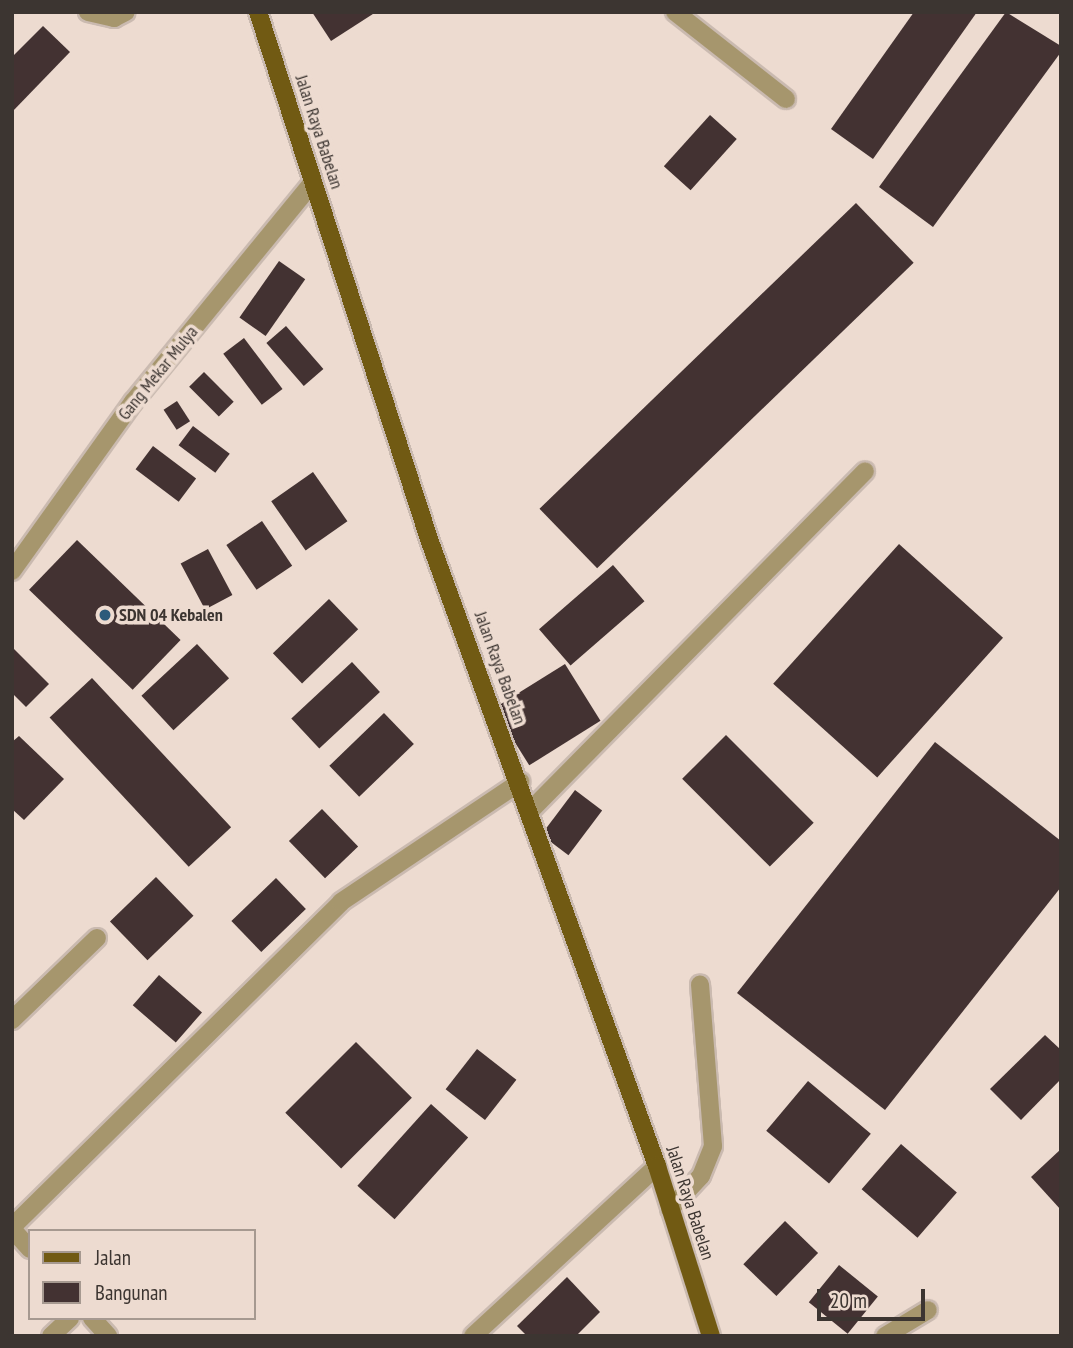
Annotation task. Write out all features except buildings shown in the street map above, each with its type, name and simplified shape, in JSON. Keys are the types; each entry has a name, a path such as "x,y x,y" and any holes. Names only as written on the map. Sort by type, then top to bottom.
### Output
{"main road":[{"name":"Jalan Raya Babelan","path":"258,12 429,539 520,782 657,1166 711,1336"}],"street":[{"path":"88,12 114,18 126,12"},
{"path":"675,12 786,99"},
{"name":"Gang Mekar Mulya","path":"12,571 133,402 313,182"},
{"path":"530,811 865,471"},
{"path":"28,1247 12,1228 341,902 520,782"},
{"path":"12,1020 97,938"},
{"path":"670,1209 701,1176 713,1146 700,985"},
{"path":"473,1336 657,1166"},
{"path":"885,1336 928,1310"},
{"path":"51,1336 68,1320"},
{"path":"94,1320 108,1336"}],"place":[{"name":"SDN 04 Kebalen","path":"105,615"}]}
